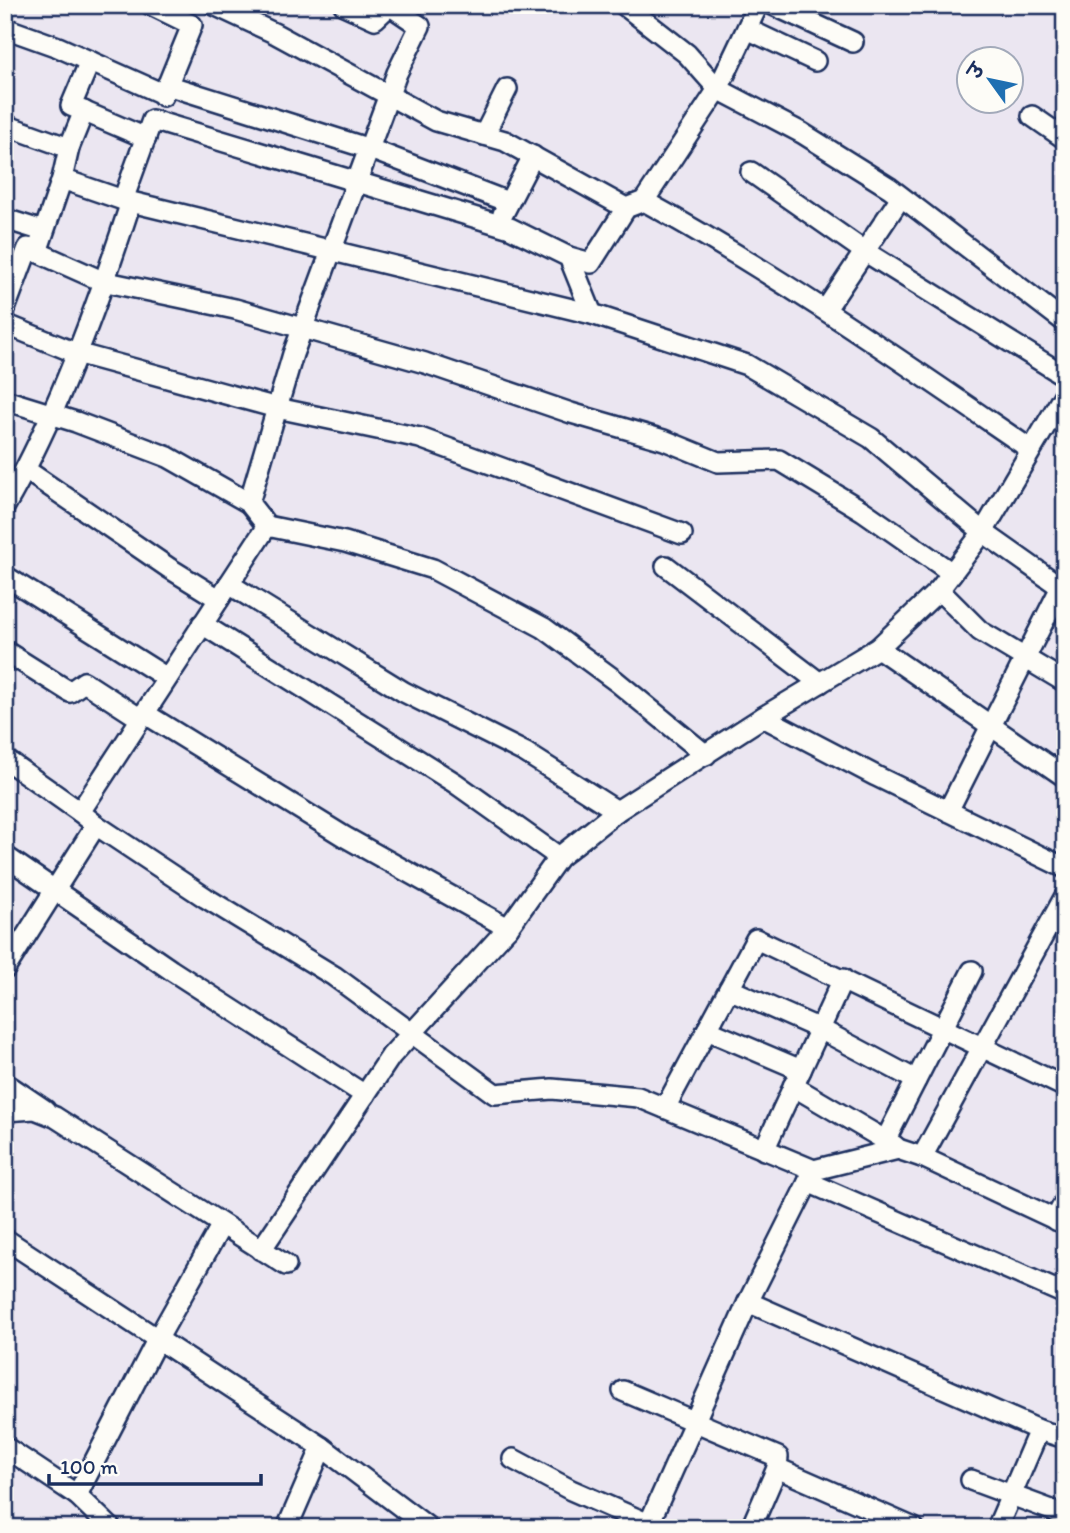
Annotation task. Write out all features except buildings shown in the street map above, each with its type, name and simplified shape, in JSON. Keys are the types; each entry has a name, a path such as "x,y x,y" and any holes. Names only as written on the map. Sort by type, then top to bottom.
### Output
{"street":[{"path":"151,5 192,25"},
{"path":"8,494 26,470 76,353 102,281 149,129 202,5"},
{"path":"214,5 274,33 436,121 505,141 728,247 825,309 1030,449"},
{"path":"248,503 302,330 388,97 420,26 389,5 375,19 344,5"},
{"path":"624,5 687,54 718,89 802,133 901,197 1065,322"},
{"path":"90,61 71,106 358,183 498,225 569,257 591,263 718,89 758,5"},
{"path":"773,5 853,42"},
{"path":"5,28 165,89 370,149 508,202"},
{"path":"747,29 815,61"},
{"path":"484,135 507,89"},
{"path":"37,252 62,179 69,148 84,111"},
{"path":"1032,116 1065,139"},
{"path":"5,125 69,148"},
{"path":"498,225 533,156"},
{"path":"751,172 864,251 1065,376"},
{"path":"62,179 127,201 219,221 333,252 592,314 747,365 871,438 983,533 1063,588 948,811"},
{"path":"825,309 901,197"},
{"path":"5,219 43,231"},
{"path":"5,309 28,248 102,281 236,309 425,363 664,440 718,462 779,460 863,511 952,573"},
{"path":"569,257 592,314"},
{"path":"5,324 76,353 277,408 420,438 682,534"},
{"path":"261,1250 391,1056 508,928 559,857 617,811 763,717 878,648 939,590 983,533 1065,393"},
{"path":"5,400 49,416 76,422 168,457 248,503 267,526 345,542 433,569 544,628 616,681 706,755"},
{"path":"26,470 169,568 224,591 404,692 526,753 617,811"},
{"path":"79,812 267,526"},
{"path":"666,566 820,683"},
{"path":"5,576 167,678"},
{"path":"939,590 980,631 1065,682"},
{"path":"202,624 455,783 559,857"},
{"path":"878,648 1065,777"},
{"path":"5,651 70,692 83,682 345,837 508,928"},
{"path":"763,717 1065,867"},
{"path":"5,759 96,825 206,898 334,976 495,1094 552,1089 638,1097 764,1150 811,1176 1065,1294"},
{"path":"6,965 96,825"},
{"path":"5,856 365,1095"},
{"path":"922,1157 1062,906"},
{"path":"665,1108 756,939 984,1045 1065,1087"},
{"path":"513,1459 571,1490 651,1526 748,1302 811,1176 892,1144 916,1080 972,971"},
{"path":"764,1150 843,979"},
{"path":"729,989 820,1029 916,1080"},
{"path":"707,1030 797,1078 892,1144 1060,1222 1065,1201"},
{"path":"5,1083 221,1226 286,1265"},
{"path":"5,1111 35,1109 55,1117"},
{"path":"77,1495 157,1340 221,1226"},
{"path":"5,1238 322,1447 429,1528"},
{"path":"748,1302 1040,1430 1065,1438"},
{"path":"623,1391 778,1458 777,1468 751,1528"},
{"path":"998,1528 1040,1430"},
{"path":"5,1447 77,1495 111,1528"},
{"path":"287,1528 322,1447"},
{"path":"777,1468 914,1528"},
{"path":"971,1479 1011,1497 1065,1515"}]}
